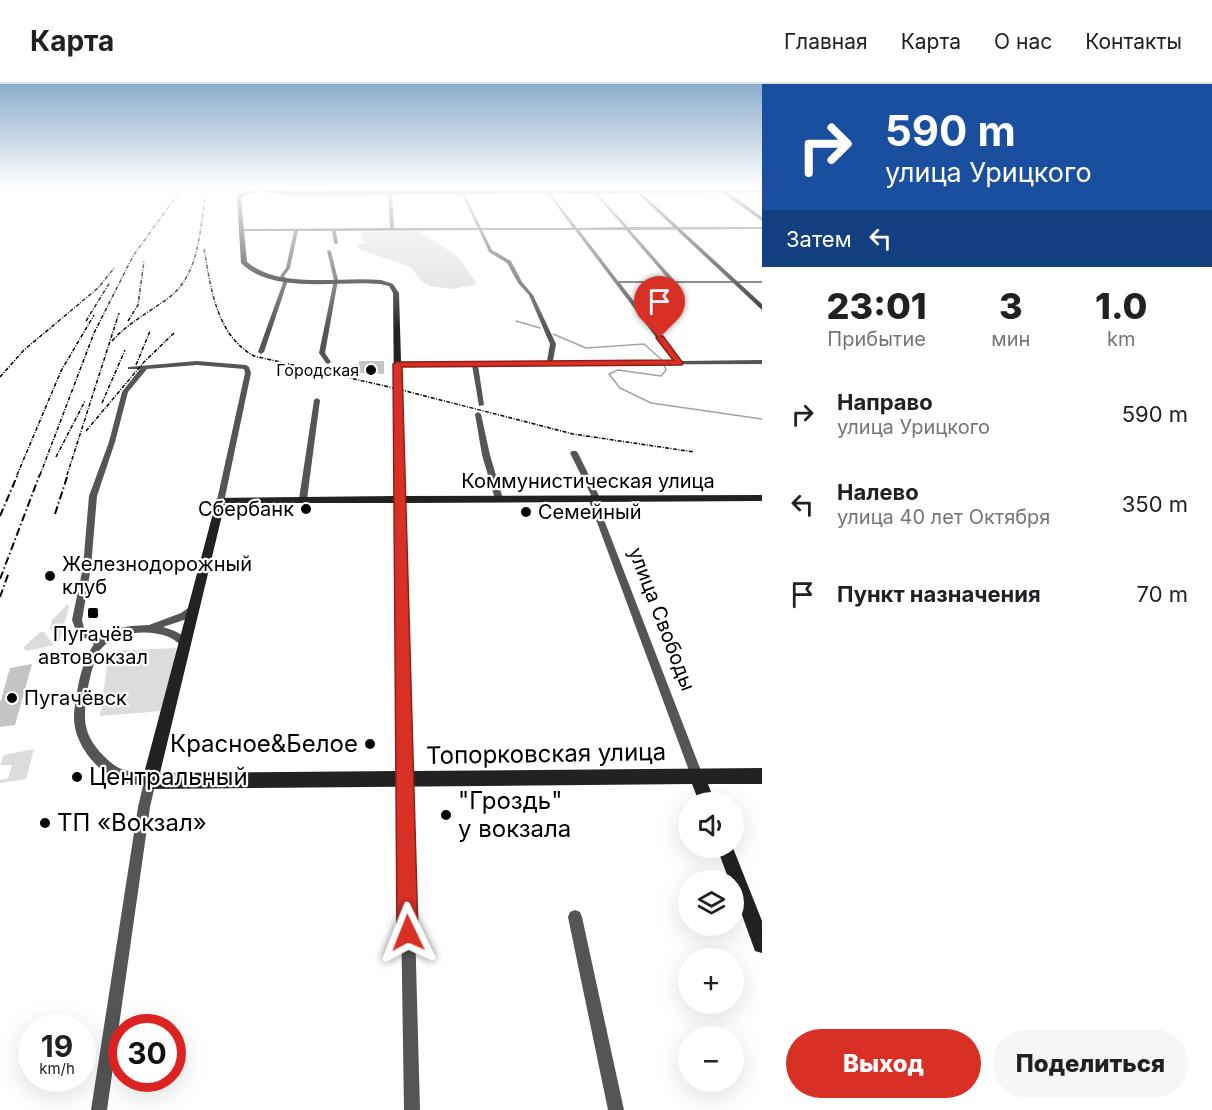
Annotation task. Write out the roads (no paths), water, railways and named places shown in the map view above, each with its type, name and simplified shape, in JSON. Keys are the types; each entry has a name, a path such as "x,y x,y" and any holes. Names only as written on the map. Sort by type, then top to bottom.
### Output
{"street":[{"path":"241,235 244,263 247,268 268,277 285,280 381,282 391,285 394,289 412,1110"},
{"path":"261,352 285,280 282,276 288,268 295,235"},
{"path":"335,235 336,243"},
{"path":"482,235 490,251 509,262 520,283 531,295 553,344 550,363"},
{"path":"581,235 679,363"},
{"path":"631,235 673,281"},
{"path":"682,235 762,308"},
{"path":"328,362 322,354 336,280 329,251"},
{"path":"619,282 762,282"},
{"path":"397,364 762,362"},
{"path":"99,1110 144,803 221,500 248,373 246,367 196,363 130,368"},
{"path":"475,364 481,405"},
{"path":"100,643 80,630 77,620 87,567 93,496 125,392 134,377 144,368"},
{"path":"221,500 303,499 317,400"},
{"path":"478,414 486,455 499,499"},
{"name":"улица Свободы","path":"574,453 595,496 592,498 703,792"},
{"name":"Коммунистическая улица","path":"303,499 762,498"},
{"path":"150,781 120,775 101,762 85,741 79,718 86,674 90,660 100,643 124,632 148,629 171,622 195,603"},
{"path":"148,629 169,631 179,636 185,643"},
{"name":"Топорковская улица","path":"150,781 762,776"},
{"path":"729,858 762,944"},
{"path":"574,917 616,1110"}],"waterway":[{"path":"516,321 540,328"},
{"path":"553,334 586,348 644,344 662,360"},
{"path":"664,365 666,370 661,376 618,370 609,374 620,388 651,403 762,419"}],"railway":[{"path":"40,475 94,333 133,256 148,235"},
{"path":"112,341 131,323 178,289 192,265 199,235"},
{"path":"204,249 209,279 223,323 241,347 254,356 398,389 573,434 694,452"},
{"path":"128,321 138,305 144,261"},
{"path":"0,377 24,350 98,288 115,267"},
{"path":"86,321 110,282"},
{"path":"67,475 119,313"},
{"path":"17,475 61,371 94,315"},
{"path":"136,365 150,331"},
{"path":"86,431 144,362 174,333"},
{"path":"102,403 125,350"},
{"path":"56,457 85,401"},
{"path":"0,516 18,474"},
{"path":"0,579 40,474"},
{"path":"55,514 68,474"},
{"path":"0,597 9,572"}],"place":[{"name":"Городская","path":"371,370"},
{"name":"Сбербанк","path":"306,509"},
{"name":"Семейный","path":"526,512"},
{"name":"Железнодорожный клуб","path":"50,576"},
{"name":"Пугачёв автовокзал","path":"93,613"},
{"name":"Пугачёвск","path":"12,698"},
{"name":"Красное&Белое","path":"370,744"},
{"name":"Центральный","path":"77,777"},
{"name":"\"Гроздь\" у вокзала","path":"446,815"},
{"name":"ТП «Вокзал»","path":"45,823"}]}
